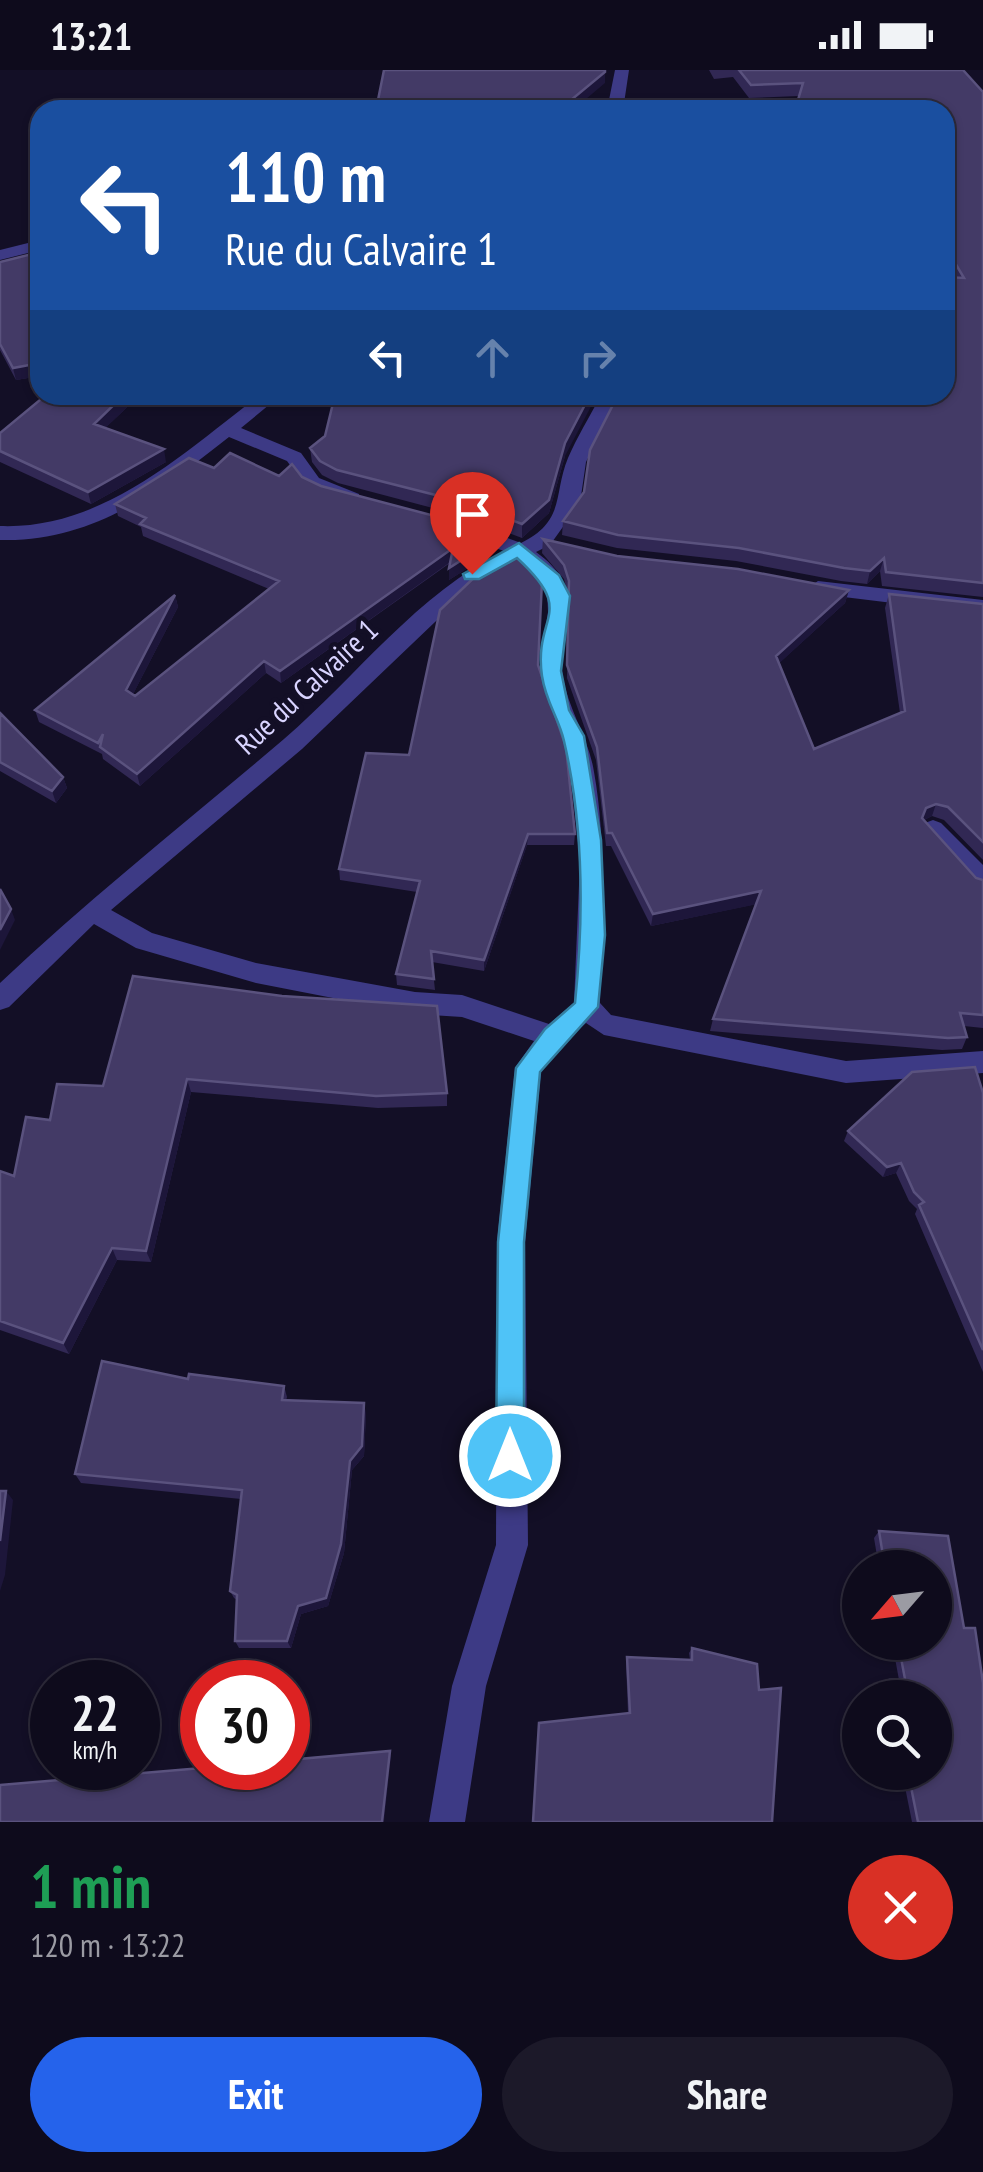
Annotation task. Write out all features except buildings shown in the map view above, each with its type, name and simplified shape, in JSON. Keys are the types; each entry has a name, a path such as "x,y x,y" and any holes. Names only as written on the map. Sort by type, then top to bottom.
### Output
{"street":[{"path":"617,100 622,70"},
{"path":"0,255 30,248"},
{"path":"0,533 18,536 68,530 113,510 258,405"},
{"name":"Rue du Calvaire 1","path":"0,999 92,911 294,743 472,574 541,544 570,504 576,462 605,405"},
{"path":"226,429 294,457 312,482 376,506"},
{"path":"447,1822 469,1686 512,1545 511,1242 528,1068 553,1036 586,1007 593,935 590,840 574,736 559,710 551,671 560,596 541,544 450,526"},
{"path":"788,582 840,592 983,606"},
{"path":"932,829 983,881"},
{"path":"92,911 146,941 256,973 414,1003 462,1006 553,1036"},
{"path":"586,1007 604,1024 846,1072 983,1062"}],"route":[{"path":"472,574 519,549 552,580 560,596 554,620 551,671 559,710 574,736 590,840 593,935 586,970 586,1007 553,1036 528,1068 511,1242 510,1456"}]}
